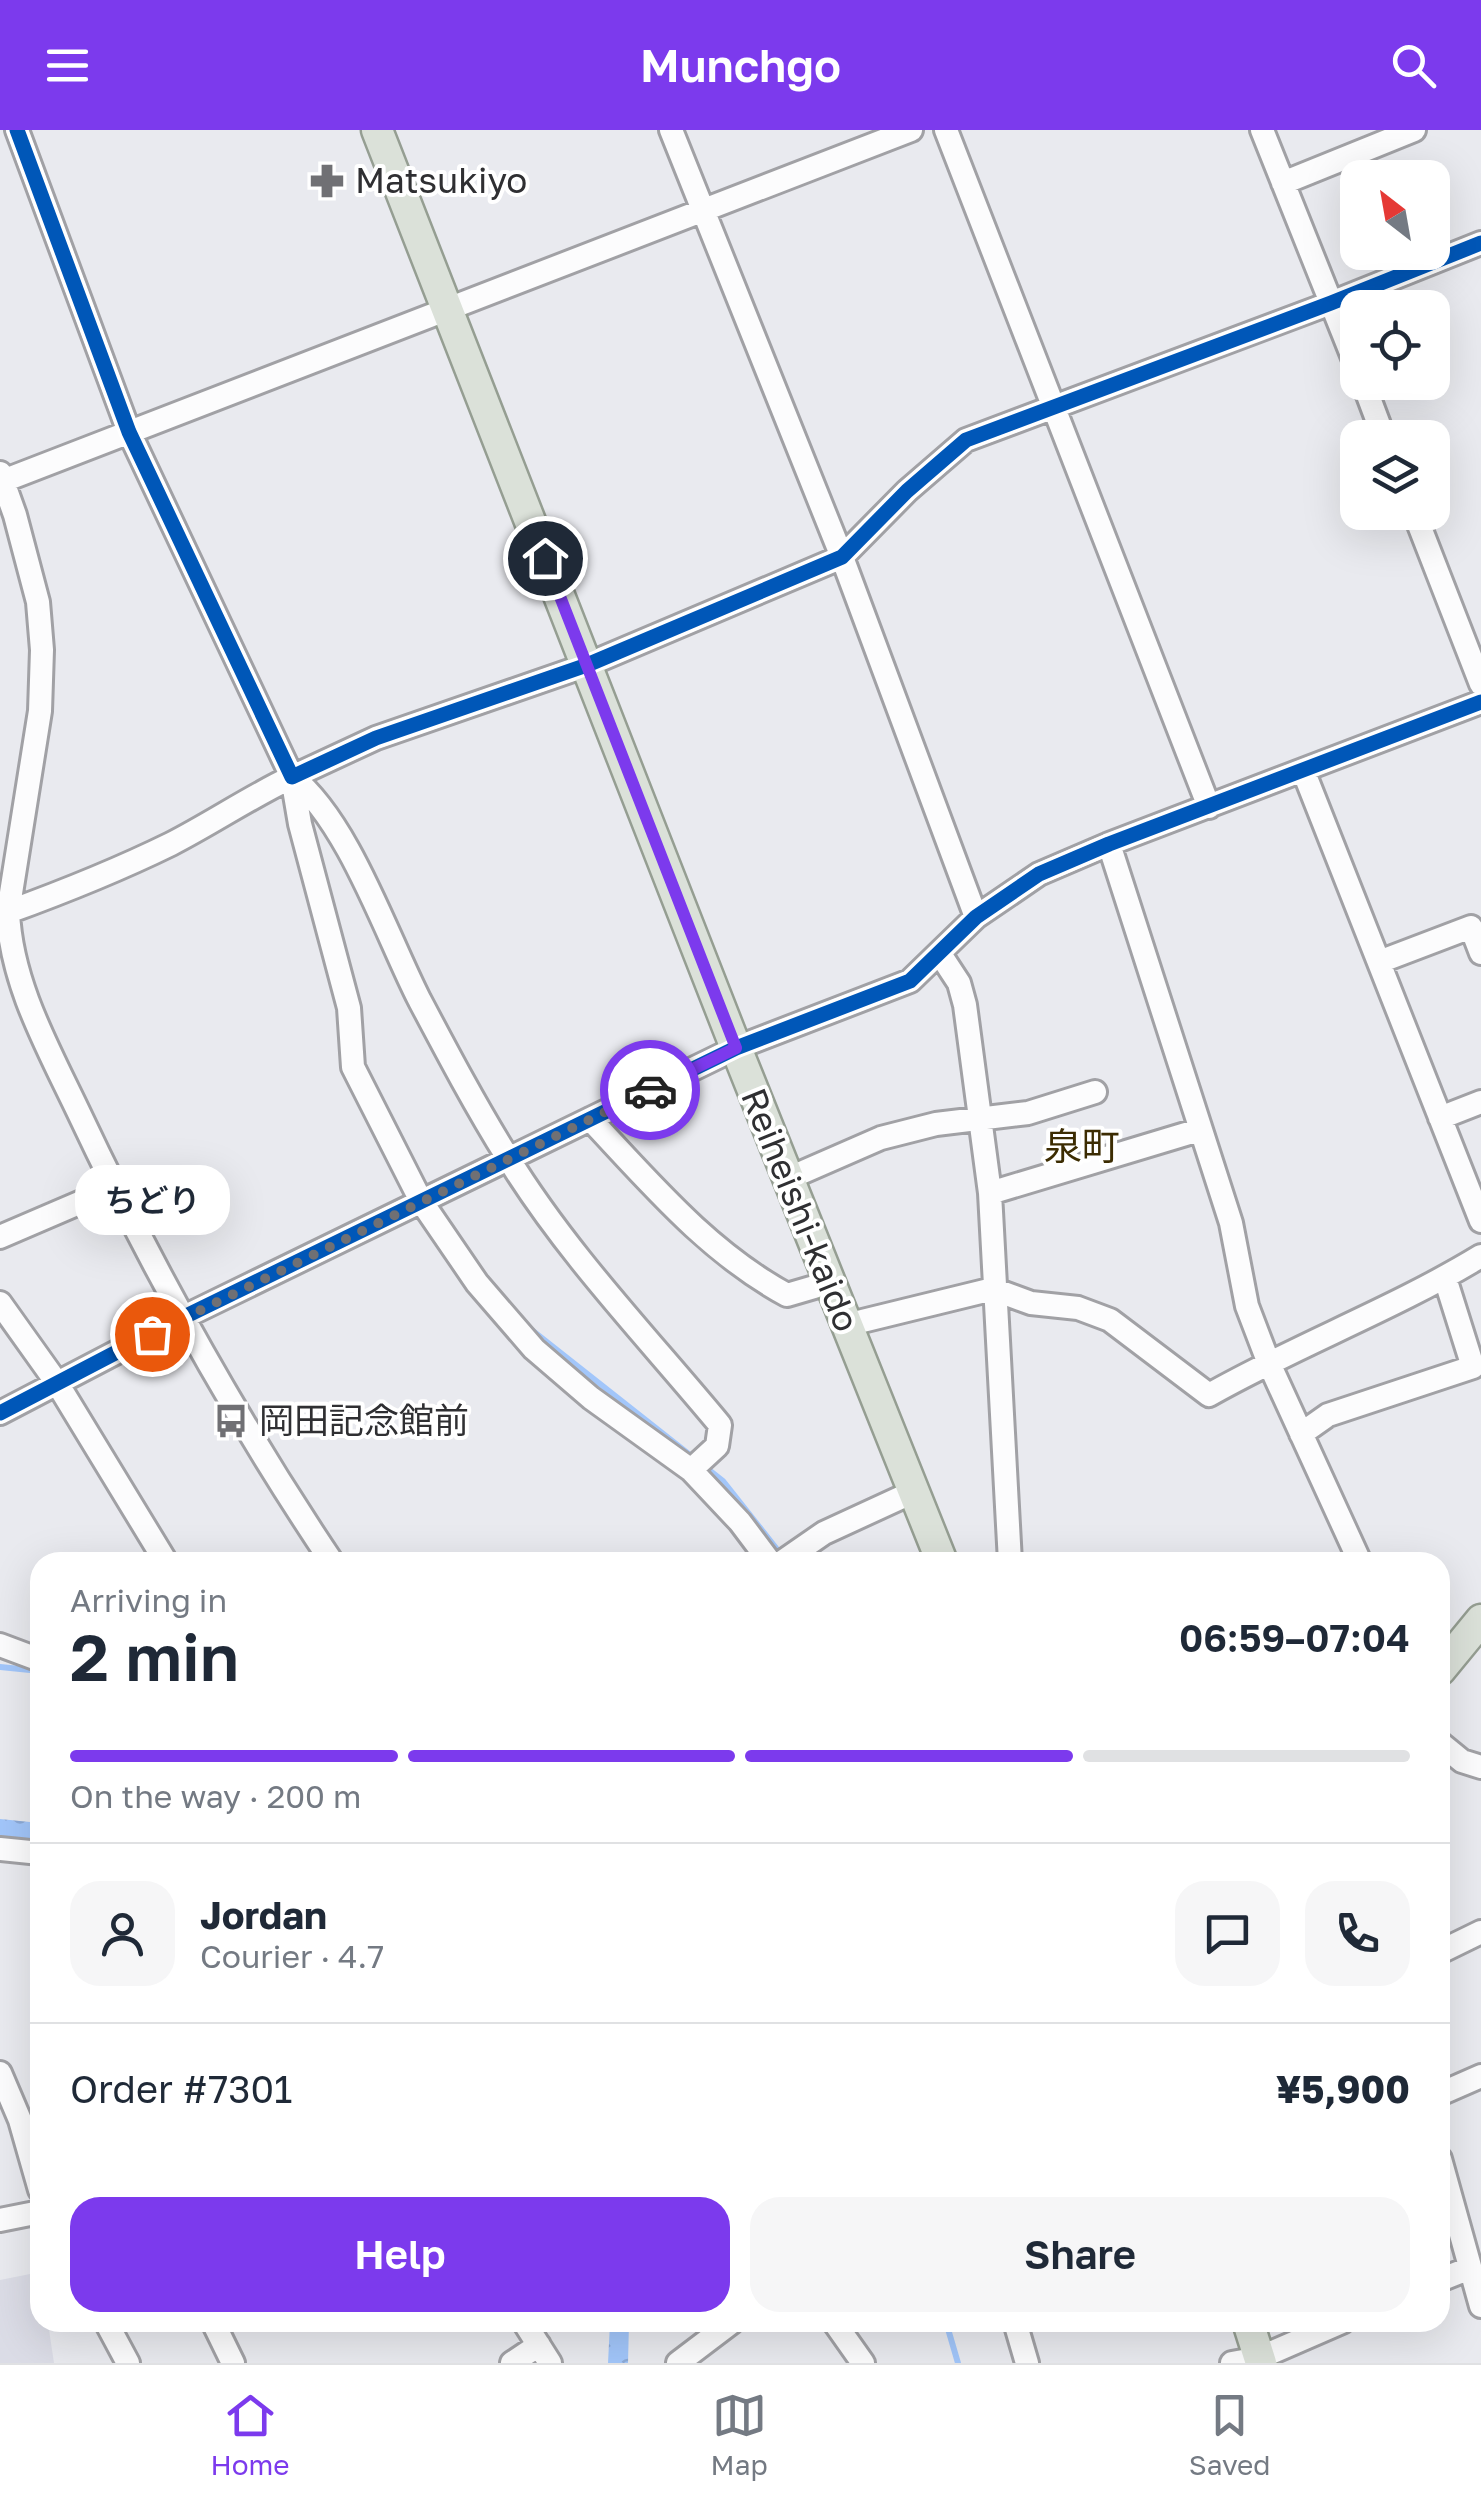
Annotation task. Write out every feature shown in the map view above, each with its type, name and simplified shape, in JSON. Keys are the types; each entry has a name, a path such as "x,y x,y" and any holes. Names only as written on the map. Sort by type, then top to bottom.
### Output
{"main road":[{"name":"Reiheishi-kaido","path":"376,130 828,1283 938,1552"},
{"path":"1450,1658 1481,1620"},
{"path":"1249,2332 1251,2361"}],"street":[{"path":"17,130 129,432 292,777 300,824 349,1008 353,1067 421,1201 476,1284 534,1350 591,1398 691,1470 762,1552"},
{"path":"671,130 842,557 976,917"},
{"path":"326,1552 184,1317 114,1188 18,979 4,909 40,711 42,650 38,602 2,477 129,432 910,130"},
{"path":"946,130 1209,808"},
{"path":"1262,130 1340,324"},
{"path":"1283,182 1414,130"},
{"path":"4,909 57,894 174,842 240,802 376,738 587,665 842,557 907,491 966,440 1481,244"},
{"path":"1421,530 1481,684"},
{"path":"0,553 23,544"},
{"path":"0,1413 184,1317 736,1048 910,981 976,917 1040,874 1481,702"},
{"path":"1303,770 1481,1222"},
{"path":"292,777 307,789 352,858 419,998 508,1159 579,1256 720,1425 717,1446 691,1470"},
{"path":"1109,844 1230,1222 1247,1306 1355,1552"},
{"path":"1379,962 1471,927 1481,953"},
{"path":"940,954 959,983 966,1005 990,1193 1009,1552"},
{"path":"788,1179 881,1138 936,1124 1028,1113 1095,1092"},
{"path":"1440,1118 1481,1102"},
{"path":"590,1119 694,1230 757,1278 786,1295 828,1283"},
{"path":"990,1193 1199,1130"},
{"path":"0,1237 114,1188"},
{"path":"846,1325 993,1288 1032,1303 1078,1308 1110,1320 1209,1395 1268,1361 1445,1278 1481,1256"},
{"path":"1301,1434 1328,1415 1473,1366 1445,1278"},
{"path":"0,1304 57,1383 160,1552"},
{"path":"797,1552 824,1534 912,1492"},
{"path":"0,1646 30,1656"},
{"path":"1450,1752 1462,1762 1481,1767"},
{"path":"0,1849 30,1852"},
{"path":"1450,1947 1481,1932"},
{"path":"0,2073 30,2155"},
{"path":"1450,2090 1481,2076"},
{"path":"1450,2188 1472,2252 1481,2306"},
{"path":"0,2220 30,2214"},
{"path":"1450,2271 1472,2252"},
{"path":"111,2332 128,2363"},
{"path":"218,2332 232,2363"},
{"path":"512,2363 544,2354 530,2332"},
{"path":"678,2363 719,2332"},
{"path":"841,2332 864,2363"},
{"path":"1018,2332 1027,2363"},
{"path":"1251,2361 1319,2332"}],"shaded area":[{"path":"30,2274 30,2332 49,2332 54,2363 0,2363 0,2280"}],"water":[{"path":"0,1819 30,1822 30,1844 0,1839"},
{"path":"610,2332 629,2332 628,2363 608,2363"}],"waterway":[{"path":"533,1331 723,1481 779,1552"},
{"path":"0,1667 30,1670"},
{"path":"949,2332 958,2363"}],"cycle path":[{"path":"17,130 129,432 292,777 376,738 587,665 842,557 907,491 966,440 1481,243"},
{"path":"0,1413 184,1317 736,1048 910,981 976,917 1039,874 1481,702"}],"way so far":[{"path":"152,1334 650,1090"}],"place":[{"name":"Matsukiyo","path":"327,181"},
{"name":"ちどり","path":"152,1334"},
{"name":"岡田記念館前","path":"231,1421"}],"district":[{"name":"泉町","path":"1082,1147"}],"route":[{"path":"545,558 736,1048 650,1090"}]}
